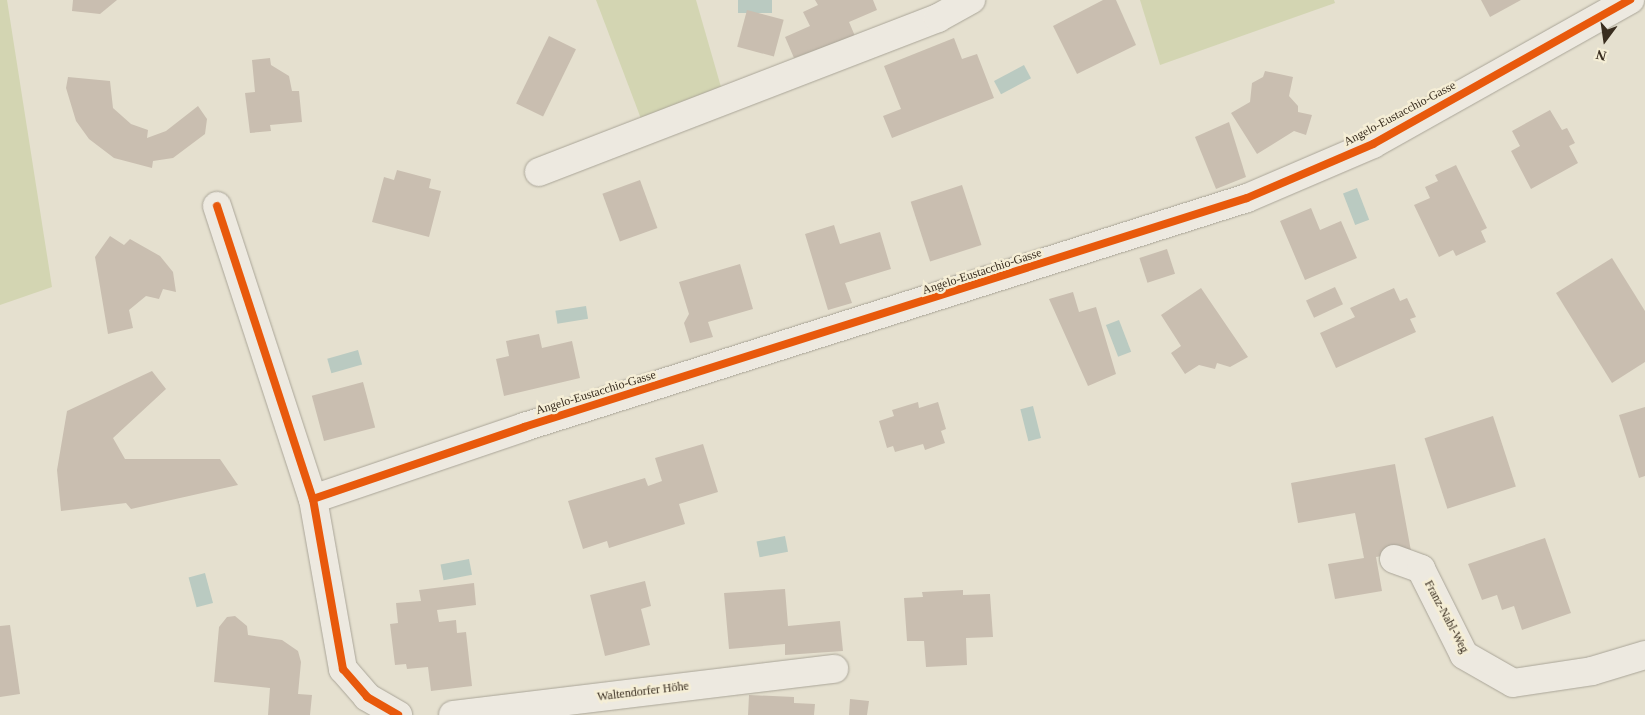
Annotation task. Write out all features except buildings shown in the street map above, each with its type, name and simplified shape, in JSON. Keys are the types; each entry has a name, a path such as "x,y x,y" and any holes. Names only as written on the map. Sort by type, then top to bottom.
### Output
{"street":[{"path":"538,172 931,9 972,0"},
{"name":"Angelo-Eustacchio-Gasse","path":"313,499 524,427 1247,198 1373,144 1630,0"},
{"path":"217,206 313,499 343,669 367,697 398,715"},
{"name":"Franz-Nabl-Weg","path":"1394,559 1421,569 1464,655 1513,683 1592,671 1645,655"},
{"name":"Waltendorfer Höhe","path":"453,715 834,669"}],"green space":[{"path":"0,0 7,0 52,287 0,305"},
{"path":"596,0 696,0 723,94 643,124"},
{"path":"1140,0 1334,0 1335,3 1160,65"}],"shaded area":[{"path":"738,0 772,0 772,13 738,13"},
{"path":"1024,65 1031,78 1001,94 994,81"},
{"path":"1357,188 1369,220 1355,225 1343,193"},
{"path":"586,306 588,319 557,324 555,311"},
{"path":"1119,320 1131,352 1118,357 1106,325"},
{"path":"358,350 362,364 331,373 327,359"},
{"path":"1033,406 1041,438 1028,441 1020,409"},
{"path":"785,536 788,552 760,557 757,542"},
{"path":"469,559 472,575 444,580 441,565"},
{"path":"205,573 213,603 197,607 189,577"}],"cycle path":[{"path":"313,499 524,427 1247,198 1373,144 1630,0"},
{"path":"217,206 313,499 343,669 367,697 398,715"}]}
